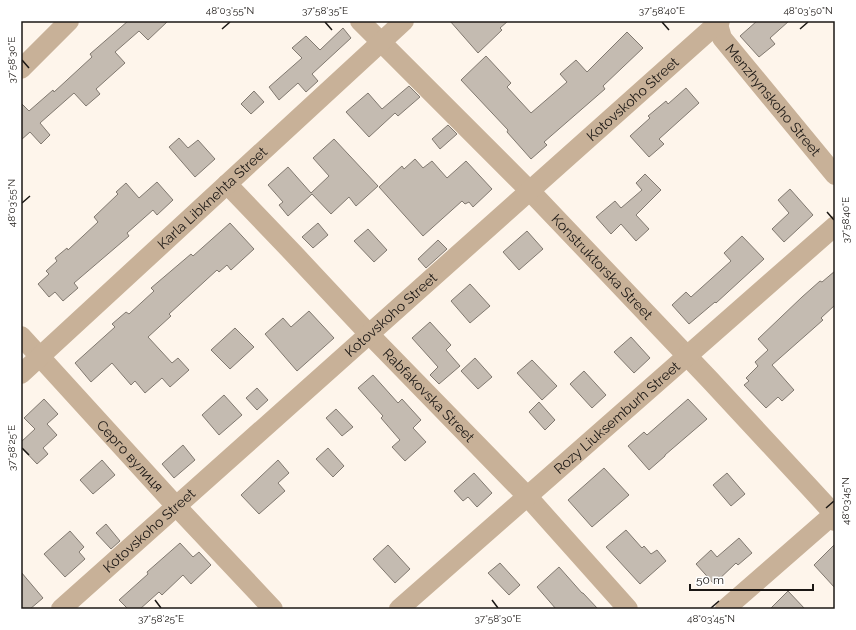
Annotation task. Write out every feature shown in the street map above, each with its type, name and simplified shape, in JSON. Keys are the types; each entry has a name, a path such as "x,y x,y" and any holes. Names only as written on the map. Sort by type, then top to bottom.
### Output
{"street":[{"path":"21,68 69,21"},
{"name":"Konstruktorska Street","path":"360,21 530,191 811,488 835,516"},
{"name":"Karla Libknehta Street","path":"21,374 404,21"},
{"name":"Menzhynskoho Street","path":"719,21 722,38 835,175"},
{"name":"Kotovskoho Street","path":"61,609 719,21"},
{"name":"Rabfakovska Street","path":"227,184 369,334 527,496 628,609"},
{"name":"Rozy Liuksemburh Street","path":"399,609 835,226"},
{"name":"Серго вулиця","path":"21,336 176,506 273,609"},
{"path":"725,609 835,516"}],"building":[{"path":"128,21 168,21 148,40 139,31 115,52 125,63 96,89 100,94 86,106 74,93 40,123 50,135 41,144 30,132 21,140 21,103 29,111 53,90 54,92 92,57 90,54"},
{"path":"450,21 508,21 500,28 502,30 478,53"},
{"path":"757,21 789,21 770,38 775,44 759,57 740,36"},
{"path":"343,28 351,38 312,74 318,81 306,92 298,83 279,100 269,87 302,58 292,48 306,36 320,50"},
{"path":"627,32 643,48 603,86 605,89 544,142 547,145 531,159 507,132 508,130 461,80 486,56 511,83 507,87 531,113 567,82 560,74 576,60 587,72"},
{"path":"409,86 420,97 398,116 395,113 369,137 346,112 368,93 382,109"},
{"path":"686,88 699,103 659,139 664,144 649,157 630,136 650,118 648,116 666,101 668,104"},
{"path":"254,91 264,102 251,114 241,104"},
{"path":"448,125 457,134 440,149 432,139"},
{"path":"179,138 188,148 198,140 215,159 195,177 169,147"},
{"path":"334,139 378,186 356,206 349,197 331,214 312,194 288,216 279,205 283,202 268,185 288,167 311,193 329,176 313,158"},
{"path":"415,159 423,168 432,161 447,178 466,161 492,189 473,207 469,202 465,204 462,201 423,236 379,187 402,166 404,169"},
{"path":"645,174 661,190 636,215 649,229 636,241 621,224 611,234 596,217 615,201 621,208 642,190 636,183"},
{"path":"157,182 173,200 157,215 153,210 127,233 129,236 74,283 78,288 63,301 55,292 49,297 38,284 49,274 46,271 57,261 55,258 67,248 68,250 98,222 94,217 118,194 116,192 126,183 139,198"},
{"path":"790,189 813,215 784,242 772,229 789,213 778,200"},
{"path":"230,223 254,249 231,270 227,265 219,272 217,270 169,314 171,316 148,337 172,363 178,358 189,370 170,387 162,378 145,393 135,381 131,385 112,363 91,382 75,363 115,327 112,324 126,312 129,314 154,291 151,288 191,254 193,256"},
{"path":"318,223 328,235 313,248 302,237"},
{"path":"368,229 387,250 374,262 354,241"},
{"path":"527,231 543,249 519,270 503,252"},
{"path":"742,236 764,259 716,303 715,302 689,324 672,305 686,292 691,297 731,261 724,253"},
{"path":"438,240 447,249 426,268 418,259"},
{"path":"835,271 835,305 821,318 823,320 772,365 794,390 782,401 778,397 766,408 744,385 749,381 746,378 758,366 755,362 768,350 758,339 820,281 822,282"},
{"path":"470,284 490,306 470,323 451,301"},
{"path":"309,311 334,338 297,371 265,334 283,318 291,327"},
{"path":"430,322 451,345 446,350 460,366 439,384 430,375 438,367 412,338"},
{"path":"235,328 254,347 230,369 211,350"},
{"path":"631,337 650,358 634,373 614,352"},
{"path":"475,358 492,377 478,389 461,371"},
{"path":"532,360 557,386 542,400 517,373"},
{"path":"584,371 606,395 592,408 570,384"},
{"path":"373,375 398,403 402,399 421,420 413,428 426,442 405,461 392,447 400,440 381,418 383,416 358,388"},
{"path":"257,388 268,400 257,410 246,398"},
{"path":"224,395 242,415 219,435 202,415"},
{"path":"44,399 58,414 47,424 57,435 43,448 48,454 37,464 21,447 21,442 35,429 24,418"},
{"path":"688,399 707,419 649,470 628,446 644,432 647,435"},
{"path":"539,402 555,420 545,430 529,412"},
{"path":"336,409 353,427 342,436 326,418"},
{"path":"183,445 195,460 174,478 162,464"},
{"path":"328,448 344,466 333,477 316,459"},
{"path":"102,460 115,475 93,494 80,480"},
{"path":"278,460 289,473 278,483 285,491 259,514 241,495"},
{"path":"604,468 629,495 592,527 568,500"},
{"path":"474,473 492,493 477,507 468,497 463,501 454,491"},
{"path":"727,473 745,494 731,506 713,485"},
{"path":"106,524 120,541 111,549 96,533"},
{"path":"626,530 642,548 644,546 651,554 657,550 666,561 640,584 606,547"},
{"path":"70,531 84,547 79,552 85,559 65,577 44,554"},
{"path":"739,538 752,553 738,565 736,563 714,584 696,564 711,550 717,557"},
{"path":"180,543 193,557 199,552 211,565 191,584 183,575 162,595 159,592 140,609 128,609 119,600 148,574 147,572"},
{"path":"835,544 835,588 814,565"},
{"path":"388,545 410,569 395,583 373,559"},
{"path":"500,563 520,585 509,595 488,573"},
{"path":"559,567 598,609 556,609 537,587"},
{"path":"21,572 43,598 30,609 21,609"},
{"path":"788,591 805,609 770,609"}]}
